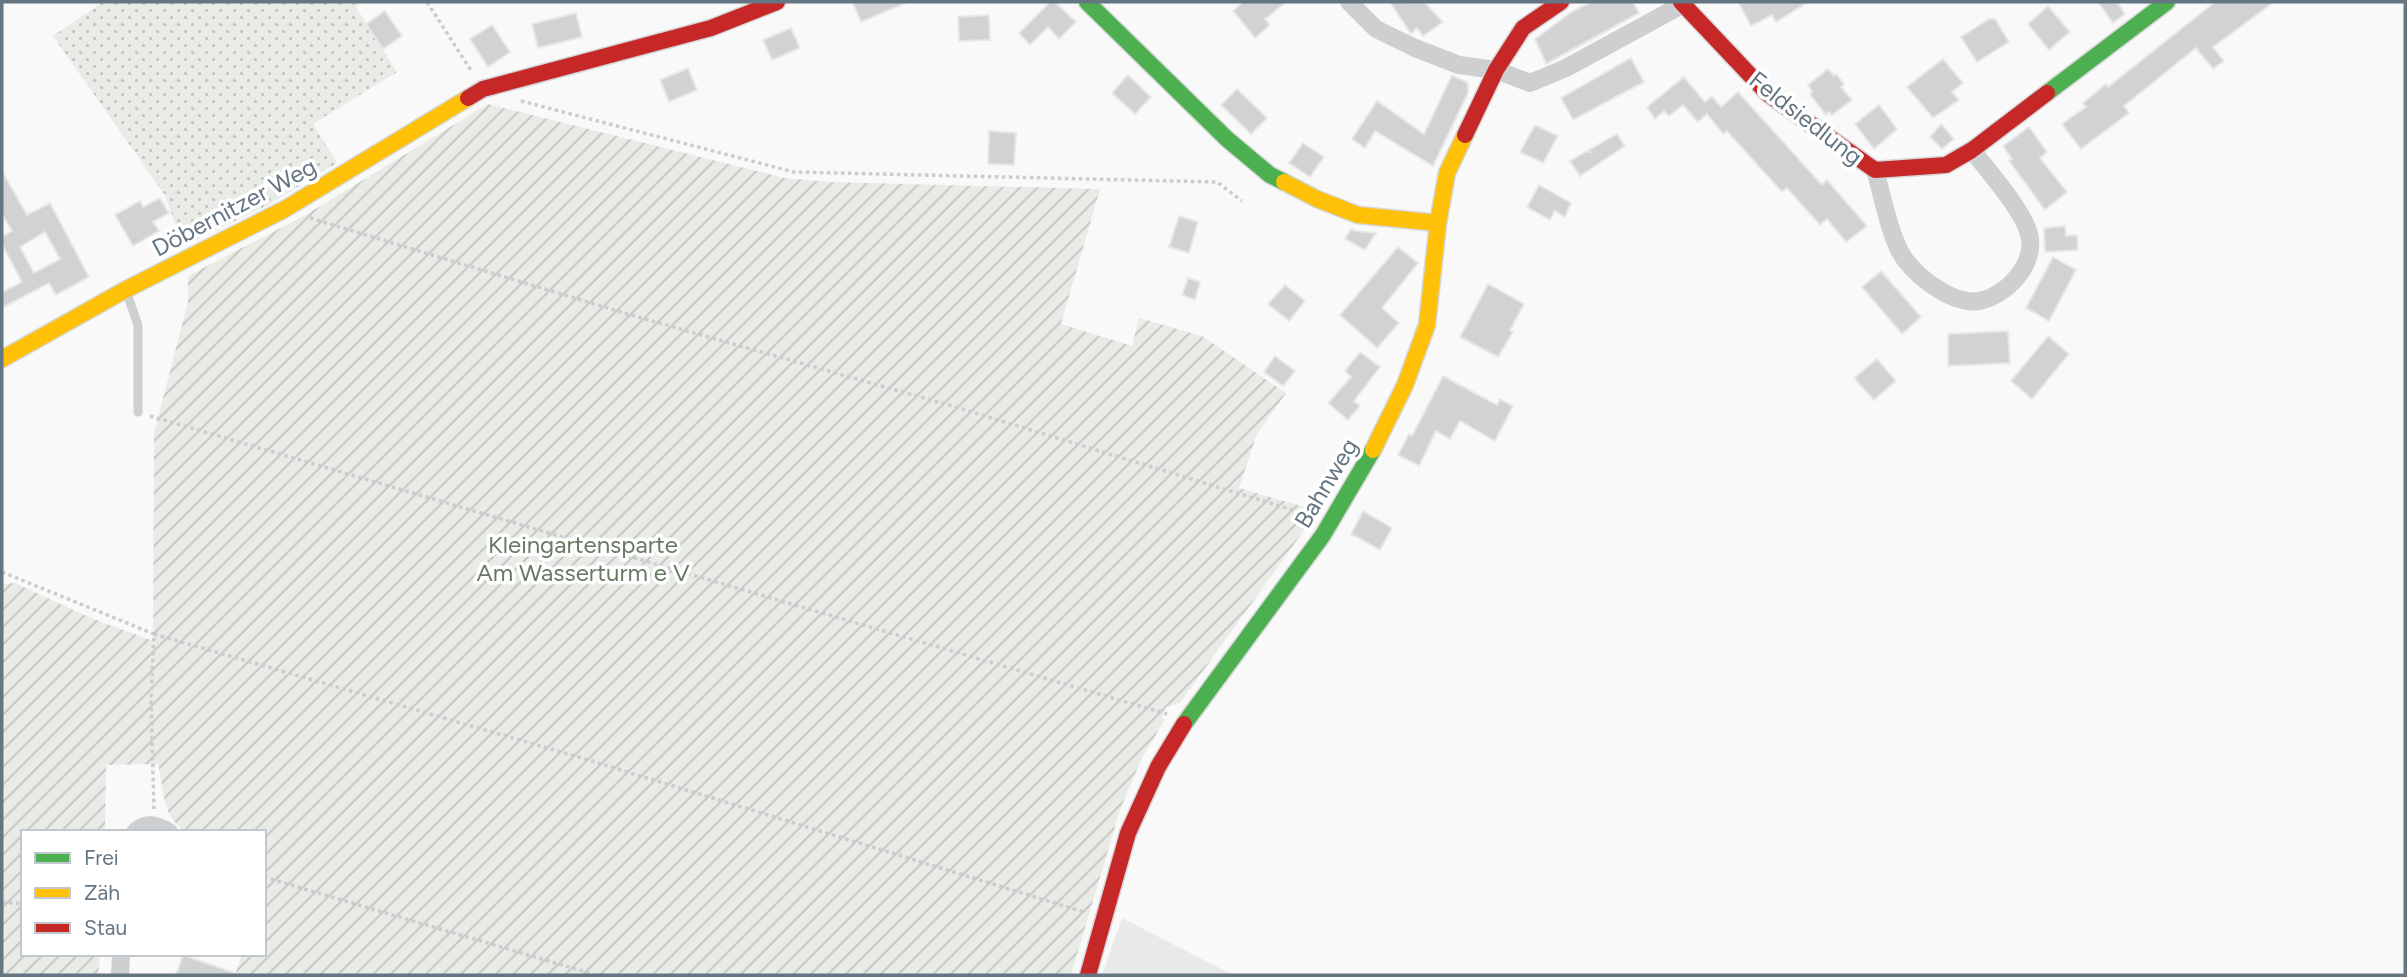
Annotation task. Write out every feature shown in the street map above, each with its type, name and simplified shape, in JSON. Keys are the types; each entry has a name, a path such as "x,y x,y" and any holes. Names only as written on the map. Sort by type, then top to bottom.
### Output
{"street":[{"name":"Döbernitzer Weg","path":"2,359 125,290 285,209 483,89 711,28 777,2"},
{"path":"1087,2 1227,139 1269,175 1317,199 1358,215 1438,223"},
{"path":"1349,2 1376,29 1415,48 1460,65 1496,70 1530,83 1566,68 1684,3"},
{"name":"Bahnweg","path":"1088,975 1128,833 1158,767 1185,722 1329,525 1388,422 1427,325 1432,302 1438,223 1447,173 1496,70 1523,28 1561,2"},
{"name":"Feldsiedlung","path":"1684,3 1768,94 1875,170 1912,169 1946,164 1972,150 2167,2"},
{"name":"Feldsiedlung","path":"1875,170 1898,247 1905,261 1932,286 1962,299 1979,301 2007,287 2017,278 2026,263 2030,248 2029,234 2012,201 1972,150"},
{"path":"137,830 141,826 162,828"},
{"path":"120,975 121,956"}],"lane":[{"path":"125,290 138,325 138,412"}],"path":[{"path":"426,2 483,89"},
{"path":"511,99 794,172 1217,182 1242,201"},
{"path":"285,209 624,313 959,408 1308,515 1329,525"},
{"path":"138,412 1163,712 1185,722"},
{"path":"2,572 154,634 582,758 1105,918"},
{"path":"154,634 151,711 162,828"},
{"path":"266,878 596,975"},
{"path":"2,902 21,904"}],"shaded area":[{"path":"1122,918 1233,975 1102,975"}],"green space":[{"path":"103,2 362,2 356,7 397,72 313,124 337,163 270,204 184,246 164,194 53,36"},
{"name":"Kleingartensparte Am Wasserturm e V","path":"488,104 785,178 829,182 1100,189 1061,324 1132,346 1139,318 1202,336 1286,393 1257,434 1239,488 1312,509 1305,519 1310,522 1180,703 1166,707 1162,717 1165,719 1141,760 1120,810 1071,975 235,975 241,956 266,956 266,830 184,830 168,810 158,764 106,765 105,830 21,830 21,956 100,956 98,975 2,975 2,584 15,583 91,618 153,641 154,433 188,302 188,276 304,216"}],"building":[{"path":"852,2 908,2 861,22"},
{"path":"1050,2 1055,2 1076,22 1059,39 1048,27 1030,45 1019,33"},
{"path":"1243,2 1286,2 1265,19 1270,25 1255,38 1233,11"},
{"path":"1390,2 1425,3 1443,22 1423,36 1417,28 1411,34"},
{"path":"1591,2 1633,2 1639,13 1546,64 1535,39 1573,11"},
{"path":"1738,2 1808,2 1776,22 1772,15 1751,26"},
{"path":"2098,2 2117,2 2125,14 2113,23"},
{"path":"2215,2 2274,2 2213,47 2224,61 2213,69 2196,48 2124,106 2129,113 2081,149 2062,124 2086,107 2083,103 2106,84 2108,87"},
{"path":"2048,6 2070,32 2049,50 2028,24"},
{"path":"385,11 402,36 383,49 366,24"},
{"path":"576,13 582,37 538,48 532,24"},
{"path":"989,15 990,40 959,41 958,17"},
{"path":"1989,19 1995,19 2009,42 1977,62 1961,37"},
{"path":"492,25 510,52 488,67 470,39"},
{"path":"791,28 800,48 772,60 763,40"},
{"path":"1631,58 1644,82 1573,120 1561,98"},
{"path":"1943,59 1963,83 1952,92 1959,100 1933,118 1907,87"},
{"path":"688,68 697,90 669,102 660,80"},
{"path":"1828,69 1844,84 1841,87 1852,100 1832,115 1829,112 1826,115 1810,94 1812,92 1808,85"},
{"path":"1128,75 1151,97 1135,114 1112,93"},
{"path":"1452,75 1468,83 1468,93 1433,166 1375,131 1365,148 1352,139 1377,101 1424,134"},
{"path":"1684,77 1705,102 1712,96 1721,107 1738,92 1822,185 1827,180 1867,226 1846,242 1827,219 1820,225 1787,188 1782,192 1727,131 1723,134 1707,114 1698,122 1683,105 1669,116 1664,111 1655,119 1647,107"},
{"path":"1237,89 1267,118 1251,134 1221,105"},
{"path":"1879,105 1897,129 1874,149 1855,124"},
{"path":"1941,124 1954,139 1942,149 1930,137"},
{"path":"1535,125 1558,136 1543,163 1520,152"},
{"path":"2029,127 2047,152 2040,158 2067,192 2045,210 2009,161 2012,159 2003,146"},
{"path":"989,131 1016,133 1014,165 988,164"},
{"path":"1617,134 1625,146 1580,176 1570,161 1587,151 1590,152 1589,150"},
{"path":"1303,143 1324,157 1310,177 1289,163"},
{"path":"2,171 27,215 50,203 89,277 56,295 49,283 2,308 2,292 22,282 2,244 2,237 12,231 2,214","holes":["45,232 60,259 34,273 20,247"]},
{"path":"1539,185 1571,203 1565,217 1555,211 1550,220 1527,207"},
{"path":"160,198 169,213 153,222 159,231 133,246 115,215 140,201 143,207"},
{"path":"1179,216 1198,222 1189,253 1169,247"},
{"path":"2065,226 2066,236 2077,235 2078,250 2045,252 2044,228"},
{"path":"1351,229 1376,233 1365,250 1345,239"},
{"path":"1398,247 1418,263 1382,308 1399,323 1377,348 1340,315"},
{"path":"2053,257 2076,270 2049,321 2026,308"},
{"path":"1881,271 1921,317 1902,334 1862,287"},
{"path":"1188,278 1200,282 1195,300 1182,295"},
{"path":"1488,284 1524,304 1510,330 1513,332 1498,357 1460,337"},
{"path":"1285,285 1305,301 1289,321 1268,304"},
{"path":"2008,331 2010,363 1948,366 1948,334"},
{"path":"2048,336 2069,354 2032,399 2011,381"},
{"path":"1360,352 1380,367 1354,401 1360,406 1348,420 1328,403 1351,377 1345,371"},
{"path":"1275,356 1295,371 1283,386 1264,372"},
{"path":"1877,359 1896,381 1874,400 1854,378"},
{"path":"1443,376 1497,405 1500,399 1513,406 1495,441 1460,421 1450,439 1436,431 1419,466 1398,455 1409,434 1412,436"},
{"path":"1363,511 1392,528 1380,550 1351,534"},
{"path":"183,956 235,973 235,975 176,975"}],"traffic: fast":[{"path":"1087,2 1227,139 1270,175 1284,182"},
{"path":"2047,93 2167,2"},
{"path":"1184,724 1323,535 1373,450"}],"traffic: slow":[{"path":"2,359 125,290 285,209 468,98"},
{"path":"1373,450 1405,385 1427,325 1438,223 1447,173 1465,135"},
{"path":"1284,182 1358,215 1438,223"}],"traffic: jam":[{"path":"468,98 483,89 711,28 777,2"},
{"path":"1465,135 1496,70 1523,28 1561,2"},
{"path":"1681,2 1768,94 1875,170 1946,165 1972,150 2047,93"},
{"path":"1088,975 1128,833 1158,767 1184,724"}]}
